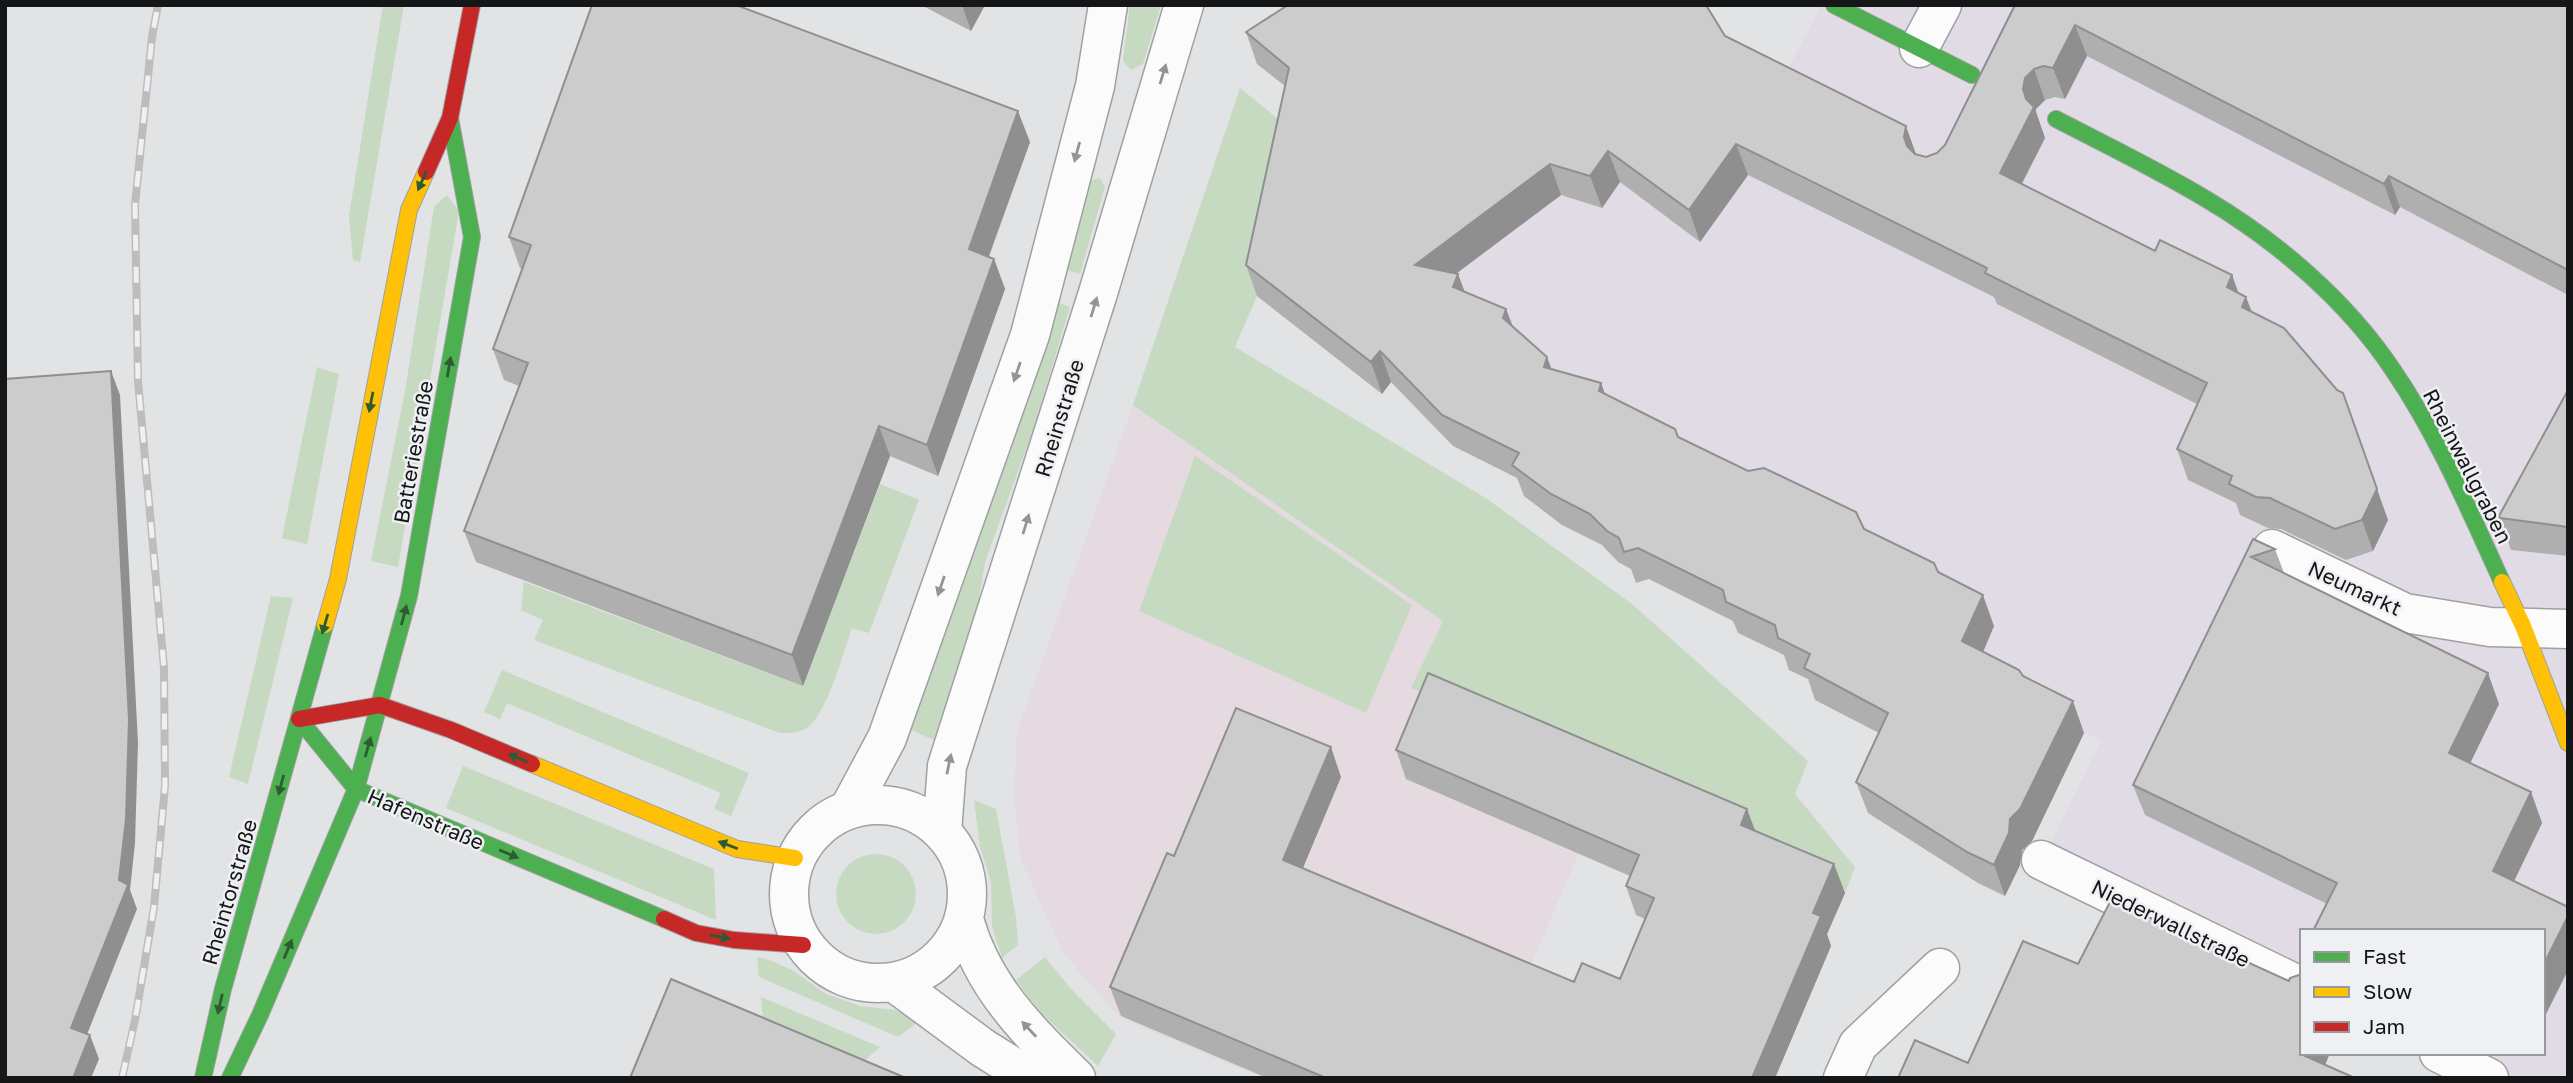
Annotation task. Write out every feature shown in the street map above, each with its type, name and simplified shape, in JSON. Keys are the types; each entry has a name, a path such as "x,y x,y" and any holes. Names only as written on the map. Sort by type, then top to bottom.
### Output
{"street":[{"name":"Batteriestraße","path":"299,719 338,579 409,210 450,118 472,5"},
{"path":"849,809 887,738 1030,335 1095,86 1108,5"},
{"name":"Rheinstraße","path":"942,832 947,766 1098,293 1184,5"},
{"path":"1834,5 1972,75"},
{"path":"1919,48 1942,5"},
{"name":"Batteriestraße","path":"356,789 409,596 472,237 450,118"},
{"name":"Rheinwallgraben","path":"2056,119 2207,200 2281,251 2345,309 2392,368 2434,436 2523,626 2568,743"},
{"name":"Neumarkt","path":"2272,550 2405,614 2490,626 2568,629"},
{"path":"299,719 380,705 451,730 737,849 795,858"},
{"name":"Hafenstraße","path":"299,719 356,789 696,933 734,940 803,945"},
{"name":"Rheintorstraße","path":"202,1078 223,989 299,719"},
{"path":"230,1078 260,1015 356,789"},
{"path":"873,805 899,807 922,817 942,832 956,851 965,873 968,896 964,919 954,942 939,961 918,975 895,983 869,984 844,977 821,964 803,945 790,917 788,887 795,858 808,837 827,820 849,809 873,805"},
{"name":"Niederwallstraße","path":"2041,860 2300,986"},
{"path":"964,919 972,948 990,981 1014,1013 1076,1078"},
{"path":"1843,1078 1858,1045 1940,968"},
{"path":"895,983 983,1048 1031,1078"},
{"path":"2443,1055 2489,1078"}],"shaded area":[{"path":"1821,5 2568,5 2568,1078 2494,1078 2448,1055 2545,1055 2545,929 2300,929 2300,984 2043,859 2101,740 2075,728 1665,453 1467,313 1439,241 1535,191 1620,182 1700,241"},
{"path":"1133,405 1443,621 1412,688 1613,775 1482,1078 1263,1078 1120,1018 1063,953 1021,860 1014,797 1017,732"}],"green space":[{"path":"383,5 404,5 360,262 353,260 349,216"},
{"path":"1130,5 1161,5 1143,64 1131,70 1123,61"},
{"path":"1240,88 1294,132 1257,296 1235,347 1487,499 1632,604 1808,761 1795,794 1855,867 1845,893 1751,855 1613,775 1411,688 1443,621 1133,405"},
{"path":"1100,178 1105,187 1080,274 1063,269 1089,181"},
{"path":"447,195 459,211 398,567 371,561 405,391 434,207"},
{"path":"1054,301 1070,307 1032,433 985,562 977,611 934,740 906,728"},
{"path":"317,367 339,374 307,544 282,538"},
{"path":"1195,456 1412,605 1366,713 1139,611"},
{"path":"880,484 919,500 869,633 852,628 821,711 807,728 800,731 780,733 534,640 543,620 521,610 524,582 803,686"},
{"path":"271,596 293,598 248,784 229,777"},
{"path":"502,670 749,773 731,816 714,809 721,793 507,703 500,719 484,712"},
{"path":"463,766 714,869 716,920 446,808"},
{"path":"974,800 996,809 1016,917 1018,945 1002,958 992,926 991,882 980,847"},
{"path":"876,854 891,857 904,866 913,879 916,894 913,909 904,922 891,931 876,934 861,931 848,922 839,909 836,894 839,879 848,866 861,857"},
{"path":"757,957 792,970 826,994 860,1006 895,1010 919,1021 898,1037 759,977"},
{"path":"1045,957 1071,989 1116,1034 1098,1066 1038,1010 1016,980"},
{"path":"761,997 880,1047 864,1061 763,1019"}],"building":[{"path":"592,5 736,5 1018,111 969,249 994,259 927,445 879,426 792,655 464,531 528,363 493,349 531,245 509,237"},
{"path":"1288,5 1706,5 1725,36 1906,126 1904,137 1907,146 1915,154 1926,157 1937,153 1945,145 2015,5 2568,5 2568,270 2389,176 2384,184 2075,25 2053,68 2043,66 2034,69 2025,78 2023,89 2026,99 2034,107 2000,173 2155,251 2160,240 2232,275 2227,287 2246,297 2242,307 2284,328 2337,390 2343,393 2377,489 2362,520 2335,529 2270,498 2256,497 2229,484 2232,476 2177,449 2207,383 1985,273 1987,268 1736,144 1689,210 1608,151 1590,176 1550,164 1415,265 1458,274 1453,287 1506,309 1503,318 1547,357 1544,367 1601,383 1599,391 1675,429 1678,437 1748,471 1764,468 1856,512 1864,529 1934,563 1938,572 1983,595 1962,641 2073,701 2020,809 2010,819 2009,833 1994,865 1967,852 1856,782 1888,713 1804,668 1810,654 1778,638 1775,625 1726,602 1723,590 1638,548 1624,552 1619,538 1607,531 1590,514 1551,494 1512,465 1519,453 1442,415 1380,351 1371,362 1246,265 1289,68 1246,32"},
{"path":"111,371 129,719 126,819 119,880 128,885 71,1028 90,1035 73,1078 5,1078 5,379"},
{"path":"2568,390 2568,527 2500,518 2499,516"},
{"path":"2253,539 2275,549 2251,557 2488,673 2449,753 2531,792 2493,871 2568,907 2568,916 2545,962 2545,929 2314,929 2337,883 2133,785"},
{"path":"1428,673 1747,809 1741,825 1834,864 1813,913 1821,916 1752,1078 1326,1078 1110,987 1167,853 1174,856 1236,708 1331,747 1283,860 1574,982 1582,963 1620,979 1654,898 1626,886 1639,855 1396,750"},
{"path":"2111,900 2289,981 2290,978 2300,975 2300,1055 2355,1078 1898,1078 1915,1040 1968,1063 2023,941 2078,964"},
{"path":"671,979 906,1078 630,1078"}],"railway":[{"path":"122,1078 135,1020 154,907 165,786 164,668 138,381 135,205 152,37 158,5"}],"traffic: fast":[{"path":"1834,5 1972,75"},
{"path":"230,1078 260,1015 356,789 409,596 472,237 450,118"},
{"path":"2056,119 2169,178 2233,216 2284,253 2332,297 2375,345 2409,395 2452,474 2502,582"},
{"path":"203,1078 223,989 325,625"},
{"path":"299,719 356,789 664,919"}],"traffic: slow":[{"path":"325,625 338,579 409,210 426,172"},
{"path":"2502,582 2523,626 2568,743"},
{"path":"532,764 737,849 795,858"}],"traffic: jam":[{"path":"426,172 450,118 472,5"},
{"path":"299,719 380,705 451,730 532,764"},
{"path":"664,919 696,933 734,940 803,945"}]}
